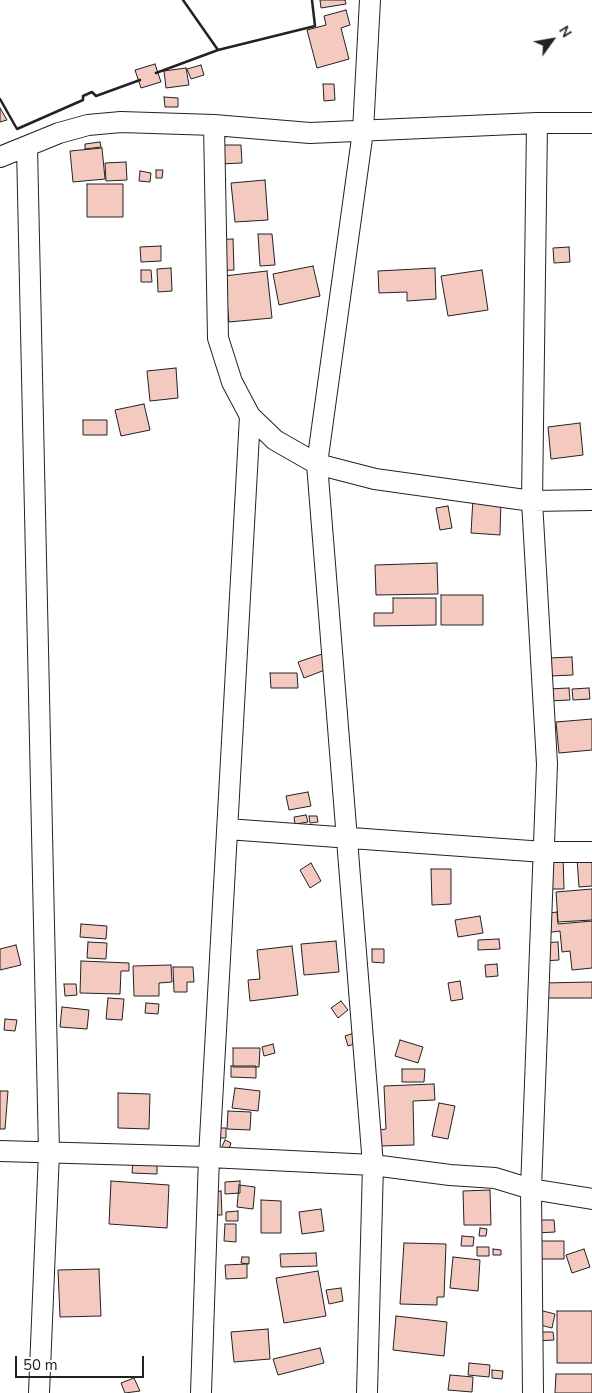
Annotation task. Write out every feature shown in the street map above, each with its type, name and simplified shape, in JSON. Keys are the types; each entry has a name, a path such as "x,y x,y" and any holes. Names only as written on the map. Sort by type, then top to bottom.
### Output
{"street":[{"path":"367,1393 373,1165 317,464 363,131 370,0"},
{"path":"0,156 88,124 121,122 214,125 310,133 537,122 592,123"},
{"path":"533,1393 531,1188 547,764 532,500 537,122"},
{"path":"214,125 218,338 232,382 250,416 275,440 317,464 374,479 532,500 592,500"},
{"path":"27,147 48,1152 39,1393"},
{"path":"201,1393 209,1157 250,416"},
{"path":"227,829 544,852 592,852"},
{"path":"0,1152 209,1157 373,1165 450,1175 495,1178 531,1188 592,1199"}],"building":[{"path":"320,0 345,0 346,4 321,8"},
{"path":"346,10 350,25 341,28 349,59 317,68 307,30 326,25 324,16"},
{"path":"155,64 161,82 141,88 135,70"},
{"path":"201,65 204,75 191,79 187,69"},
{"path":"186,68 189,85 166,88 164,71"},
{"path":"323,84 334,84 335,100 324,101"},
{"path":"164,97 178,98 178,107 165,107"},
{"path":"0,108 7,120 0,122"},
{"path":"100,142 101,147 85,149 85,144"},
{"path":"218,145 241,145 242,163 219,164"},
{"path":"102,148 105,179 73,182 70,151"},
{"path":"126,162 127,180 106,181 105,163"},
{"path":"156,170 163,170 162,178 156,178"},
{"path":"140,171 151,173 150,182 139,181"},
{"path":"265,180 268,220 235,222 231,183"},
{"path":"87,184 123,184 123,217 87,217"},
{"path":"258,234 272,234 275,265 260,266"},
{"path":"233,239 234,270 211,271 210,240"},
{"path":"161,246 161,261 141,262 140,247"},
{"path":"569,247 570,262 554,263 553,248"},
{"path":"313,266 320,296 279,305 273,274"},
{"path":"171,268 172,291 158,292 157,269"},
{"path":"435,268 436,299 407,301 407,292 379,293 378,271"},
{"path":"141,270 151,270 152,282 141,282"},
{"path":"482,270 488,310 448,316 441,276"},
{"path":"267,271 272,318 229,322 224,276"},
{"path":"176,368 178,398 150,401 147,371"},
{"path":"144,404 150,430 121,436 115,410"},
{"path":"83,420 107,420 107,435 83,435"},
{"path":"580,423 583,455 551,459 548,427"},
{"path":"473,498 501,499 500,535 471,533"},
{"path":"448,506 452,528 440,530 436,508"},
{"path":"437,563 438,594 376,595 375,565"},
{"path":"441,595 483,595 483,625 441,625"},
{"path":"393,598 436,598 436,625 374,626 374,613 393,613"},
{"path":"325,653 330,668 304,678 298,662"},
{"path":"572,657 573,675 550,676 549,658"},
{"path":"270,673 297,673 298,688 271,688"},
{"path":"569,688 570,700 548,701 548,689"},
{"path":"589,688 590,699 573,700 572,689"},
{"path":"592,719 592,750 559,753 556,722"},
{"path":"308,792 311,806 289,810 286,796"},
{"path":"306,815 308,822 295,824 294,817"},
{"path":"309,816 317,816 318,822 310,823"},
{"path":"540,856 563,856 564,889 540,889"},
{"path":"592,858 592,886 579,887 577,859"},
{"path":"311,863 321,881 310,888 300,870"},
{"path":"431,869 451,869 451,904 432,905"},
{"path":"592,889 592,920 558,922 556,892"},
{"path":"557,912 558,924 592,921 592,968 572,970 570,951 562,952 560,931 545,933 543,914"},
{"path":"480,916 483,933 458,937 455,920"},
{"path":"81,924 107,926 106,939 80,937"},
{"path":"499,939 500,949 478,950 478,940"},
{"path":"336,941 339,972 304,975 301,944"},
{"path":"88,942 107,943 106,959 87,958"},
{"path":"558,942 559,960 543,961 542,943"},
{"path":"16,945 21,965 0,970 0,949"},
{"path":"292,946 298,995 250,1001 248,980 260,979 257,950"},
{"path":"372,949 384,949 384,963 372,962"},
{"path":"81,961 129,963 129,971 121,971 120,994 80,993"},
{"path":"497,964 498,976 486,977 485,965"},
{"path":"171,965 172,982 159,983 159,996 134,996 133,966"},
{"path":"173,967 193,967 194,982 187,982 187,992 174,992"},
{"path":"460,981 463,999 451,1001 448,983"},
{"path":"592,982 592,998 543,998 543,983"},
{"path":"64,984 76,984 77,995 65,996"},
{"path":"108,998 124,999 122,1020 106,1019"},
{"path":"341,1001 348,1010 338,1018 331,1008"},
{"path":"146,1003 159,1004 158,1014 145,1013"},
{"path":"62,1007 89,1010 87,1029 60,1027"},
{"path":"5,1019 17,1020 15,1031 4,1030"},
{"path":"357,1032 360,1042 348,1046 345,1036"},
{"path":"400,1040 423,1047 418,1063 395,1056"},
{"path":"273,1044 275,1053 264,1056 262,1047"},
{"path":"233,1048 260,1048 259,1067 233,1067"},
{"path":"231,1066 256,1066 256,1078 231,1077"},
{"path":"402,1069 425,1069 424,1082 402,1082"},
{"path":"434,1084 435,1100 413,1101 414,1145 380,1146 380,1130 386,1129 384,1086"},
{"path":"235,1088 260,1091 258,1111 232,1108"},
{"path":"0,1091 8,1091 5,1129 0,1129"},
{"path":"118,1093 150,1094 149,1129 118,1128"},
{"path":"439,1103 455,1106 448,1139 432,1136"},
{"path":"228,1111 251,1112 250,1130 227,1129"},
{"path":"219,1128 226,1128 226,1138 219,1138"},
{"path":"225,1140 231,1143 228,1152 221,1149"},
{"path":"133,1162 157,1163 157,1174 132,1173"},
{"path":"111,1181 169,1185 167,1228 109,1224"},
{"path":"240,1181 240,1193 225,1194 225,1182"},
{"path":"239,1185 255,1187 253,1209 237,1207"},
{"path":"490,1190 491,1225 464,1225 463,1191"},
{"path":"221,1191 222,1215 215,1215 214,1192"},
{"path":"261,1200 281,1201 281,1233 261,1233"},
{"path":"321,1209 324,1231 302,1234 299,1212"},
{"path":"238,1211 238,1221 226,1221 226,1212"},
{"path":"537,1220 554,1220 555,1232 537,1233"},
{"path":"225,1224 236,1224 236,1242 224,1241"},
{"path":"480,1228 487,1229 486,1236 479,1236"},
{"path":"462,1236 474,1237 473,1246 461,1246"},
{"path":"534,1241 564,1241 564,1259 534,1259"},
{"path":"404,1243 446,1244 444,1297 437,1297 437,1305 400,1304"},
{"path":"477,1247 489,1247 489,1256 477,1256"},
{"path":"493,1249 501,1250 501,1255 493,1255"},
{"path":"584,1249 590,1267 572,1273 566,1255"},
{"path":"316,1253 317,1266 281,1267 280,1254"},
{"path":"242,1257 249,1257 249,1264 241,1263"},
{"path":"453,1257 480,1260 478,1291 450,1288"},
{"path":"247,1264 247,1278 226,1279 225,1265"},
{"path":"99,1269 101,1316 60,1317 58,1270"},
{"path":"318,1271 326,1316 284,1323 276,1278"},
{"path":"341,1288 343,1301 329,1304 326,1290"},
{"path":"539,1310 555,1314 552,1328 536,1324"},
{"path":"557,1311 592,1311 592,1363 557,1363"},
{"path":"396,1316 447,1322 444,1356 393,1350"},
{"path":"268,1329 270,1359 234,1362 231,1332"},
{"path":"536,1332 553,1332 554,1340 536,1341"},
{"path":"320,1348 324,1363 278,1375 273,1359"},
{"path":"469,1363 490,1365 489,1377 468,1375"},
{"path":"492,1370 503,1371 502,1379 492,1378"},
{"path":"556,1374 592,1374 592,1393 555,1393"},
{"path":"450,1375 473,1377 472,1392 448,1390"},
{"path":"134,1378 140,1391 125,1393 121,1383"}],"wall":[{"path":"183,0 218,50"},
{"path":"156,73 218,50 315,26 312,0"},
{"path":"0,99 17,129 83,100 83,96 92,92 96,96 140,80"}]}
